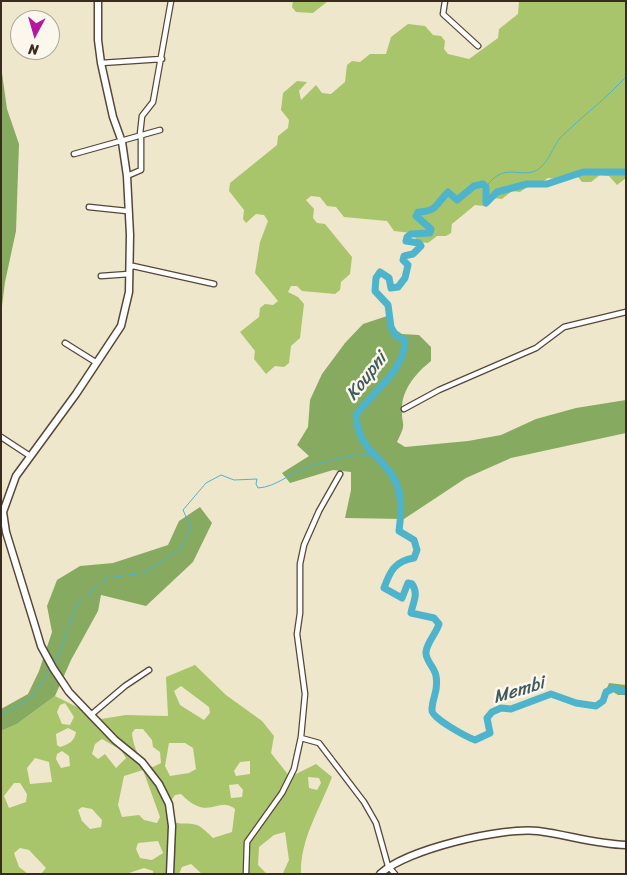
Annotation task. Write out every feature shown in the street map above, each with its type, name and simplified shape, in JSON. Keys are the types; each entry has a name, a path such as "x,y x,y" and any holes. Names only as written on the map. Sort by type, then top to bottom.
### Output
{"street":[{"path":"98,1 98,40 101,62 113,117 122,142 127,176 129,292 121,326 11,484 2,512 6,532 41,646 69,692 115,740 142,762 159,784 169,804 172,826 170,874"},
{"path":"127,176 141,170 140,135 142,116 153,102 171,1"},
{"path":"445,1 443,14 478,46"},
{"path":"101,62 162,59"},
{"path":"74,154 122,142 129,137 160,130"},
{"path":"89,207 127,211"},
{"path":"101,276 129,271 133,266 214,284"},
{"path":"404,409 439,390 536,348 564,327 626,312"},
{"path":"65,343 97,363"},
{"path":"1,436 30,456"},
{"path":"246,874 247,842 282,793 294,769 301,738 305,694 297,634 300,613 300,564 304,545 319,511 340,474"},
{"path":"92,714 125,686 149,670"},
{"path":"301,738 318,743 364,802 376,823 388,866 395,874"},
{"path":"380,874 388,866 422,851 491,835 524,831 537,831 596,843 626,845"}],"green space":[{"path":"293,1 328,1 313,13 296,12 292,7"},
{"path":"519,1 626,1 626,178 617,185 609,176 600,175 591,182 582,182 574,172 565,180 548,178 538,185 530,185 520,192 512,191 502,199 493,198 484,206 475,205 452,224 451,233 446,236 437,236 428,243 419,242 411,233 394,231 387,221 344,217 336,207 327,206 320,197 311,196 306,200 314,209 313,218 317,223 325,224 352,257 350,274 341,282 340,290 335,294 302,291 297,286 291,286 288,292 298,297 304,304 300,338 291,346 289,363 284,367 275,366 266,374 254,359 255,351 240,332 259,317 260,308 265,304 273,305 278,301 255,273 260,242 268,221 264,215 256,214 246,223 243,219 244,210 229,191 230,183 277,145 278,136 288,128 289,120 281,110 283,93 297,81 307,82 299,91 301,100 316,85 322,93 331,94 345,82 347,65 352,61 360,62 370,54 386,54 391,37 408,24 425,26 433,35 441,36 445,41 444,49 448,54 469,59 498,38 499,29 518,14"},
{"path":"1,66 7,109 19,144 16,231 5,282 1,314"},
{"path":"390,315 390,326 402,334 419,335 431,347 431,361 411,382 403,401 403,427 397,442 405,447 468,441 501,435 536,419 576,408 626,400 626,433 511,458 466,478 404,519 345,518 351,490 351,472 333,470 290,483 282,473 309,456 297,445 308,427 310,400 322,374 345,343 363,324"},
{"path":"200,507 212,523 193,562 146,606 101,595 98,611 71,660 55,696 17,724 1,731 1,709 28,694 39,671 52,632 47,606 57,580 80,566 113,563 168,545 179,521"},
{"path":"195,665 226,695 262,721 274,736 271,753 290,777 316,764 332,777 307,836 301,874 279,874 283,873 289,860 285,832 274,835 259,847 258,865 267,874 202,874 191,864 182,867 179,874 153,874 153,871 144,868 126,874 41,874 46,868 29,850 20,848 14,853 19,867 28,874 1,874 1,731 17,724 55,696 101,719 126,715 168,716 166,677","holes":["181,686 209,707 210,713 204,720 180,705 174,691","65,703 74,717 70,725 62,724 57,712 60,705","68,728 76,732 71,742 60,747 57,745 56,734","135,729 143,729 152,740 153,747 160,752 161,763 153,767 148,765 138,754 132,733","102,739 121,750 126,758 116,768 105,754 98,759 92,754 95,744","169,743 185,743 193,748 196,769 189,773 170,776 165,766","62,751 69,756 70,766 61,768 56,759 57,754","35,758 49,762 52,782 30,784 27,768","250,761 250,774 236,776 234,771 240,762","143,770 160,817 157,823 144,820 139,815 122,817 118,805 124,776","308,777 319,778 321,783 317,790 309,788","14,783 20,783 27,794 26,802 9,808 4,796","238,784 243,790 242,797 231,798 229,785","181,794 199,807 206,808 223,805 235,809 232,832 213,838 197,825 175,822 169,804 175,795","82,807 92,809 102,820 101,827 90,829 82,821 78,810","158,841 163,853 152,860 140,858 136,849 138,843"]},
{"path":"609,683 626,685 626,695 618,695 607,688"}],"waterway":[{"path":"486,187 493,178 501,174 508,172 528,173 541,167 560,138 626,77"},
{"name":"Koupni","path":"626,172 583,172 547,184 527,184 497,192 486,203 486,187 483,184 474,186 457,200 448,192 433,209 418,212 416,216 431,229 430,233 411,234 407,237 406,241 419,243 421,246 413,254 404,256 403,260 408,265 405,278 398,287 391,288 389,278 380,272 376,278 375,291 388,305 391,327 396,336 405,340 403,351 394,371 356,415 362,439 394,478 400,498 399,531 414,540 417,550 414,558 408,559 394,568 384,588 402,598 408,583 412,584 415,598 411,613 434,618 439,624 426,652 436,676 437,686 432,710 437,718 475,740 490,733 487,718 492,712 501,708 511,709 551,694 576,703 596,706 603,701 606,692 614,688 626,692"},
{"path":"53,663 59,654 77,604 107,578 144,573 180,549 191,528 183,510 206,483 221,475 234,480 257,479 256,484 258,488 265,487 316,464 373,454"},
{"path":"1,716 31,698 50,669"}],"water label":[{"name":"Membi","path":"519,691"}]}
